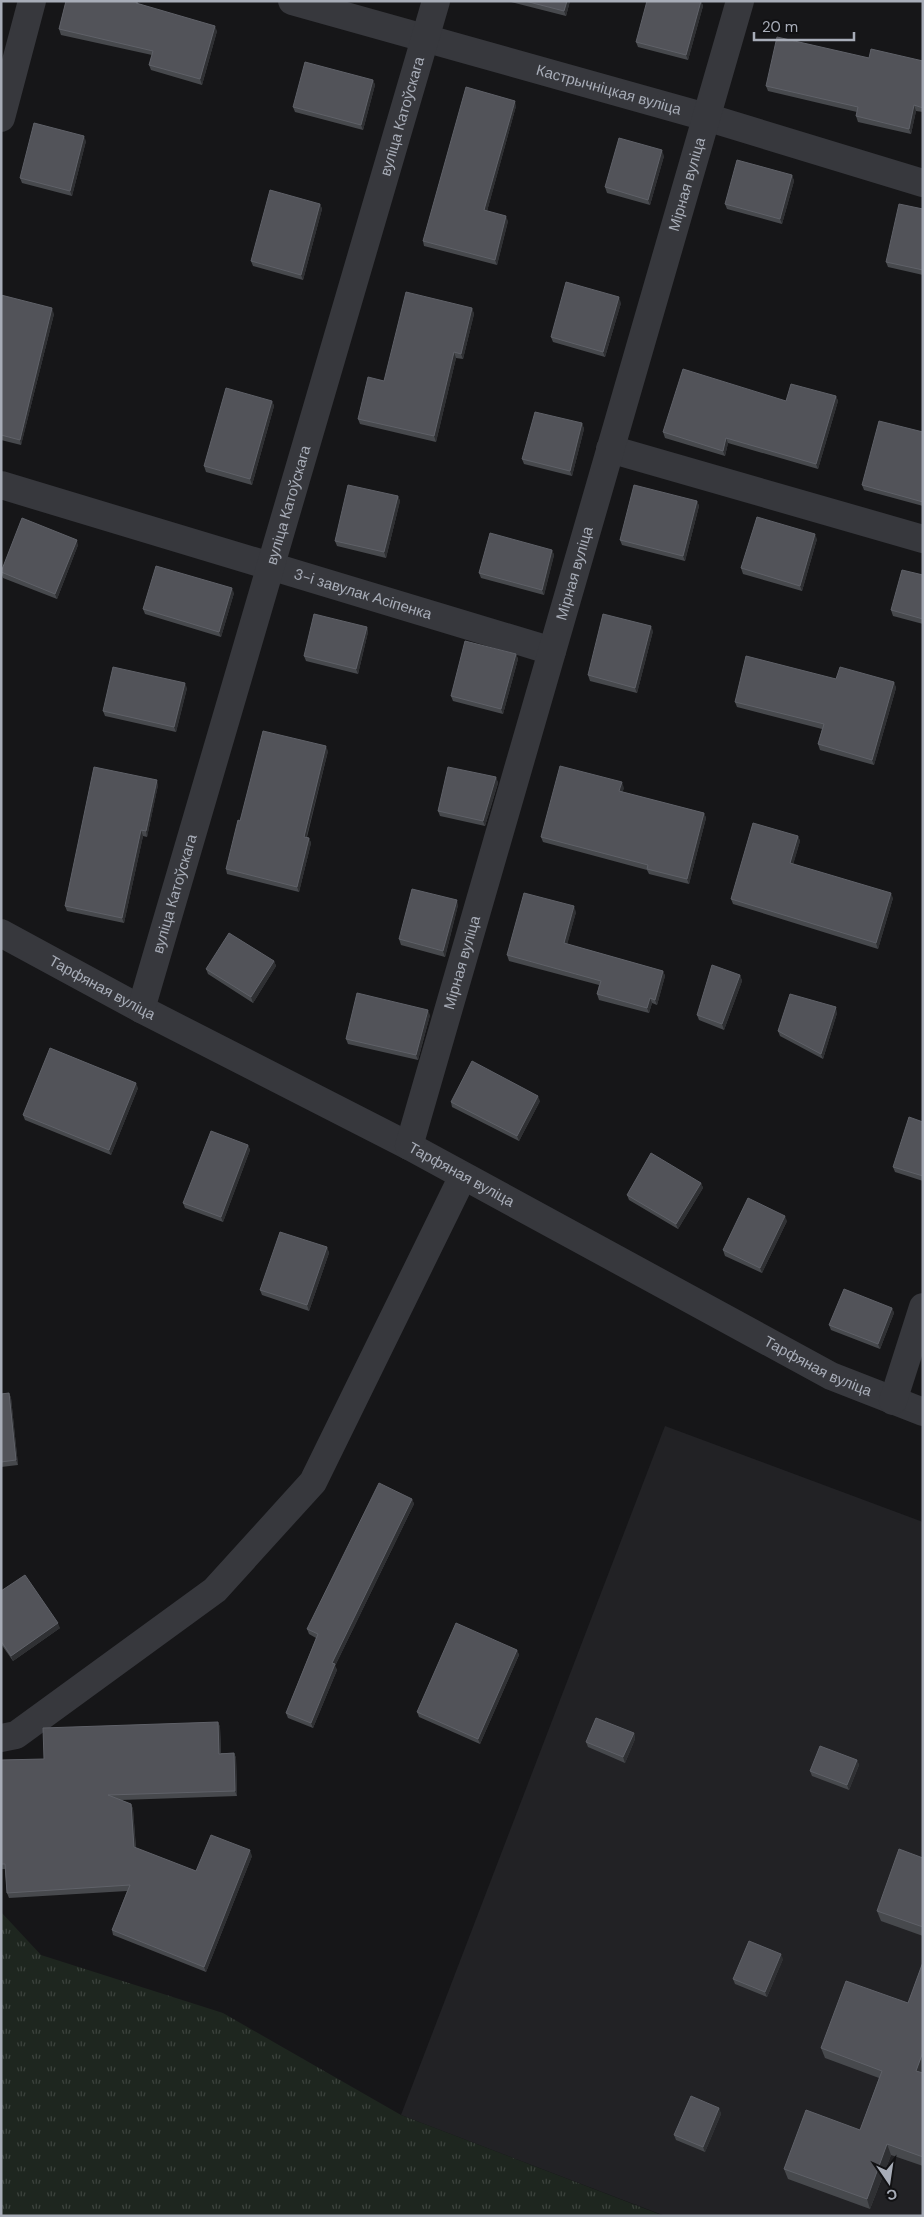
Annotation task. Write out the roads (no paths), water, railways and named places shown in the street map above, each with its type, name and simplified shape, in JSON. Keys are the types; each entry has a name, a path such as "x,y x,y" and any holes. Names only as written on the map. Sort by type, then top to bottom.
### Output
{"street":[{"path":"1,118 32,1"},
{"name":"Кастрычніцкая вуліца","path":"292,1 706,117 923,183"},
{"name":"вуліца Катоўскага","path":"141,1009 436,1"},
{"name":"Мірная вуліца","path":"410,1146 740,1"},
{"path":"610,449 923,539"},
{"name":"3-і завулак Асіпенка","path":"1,485 552,651"},
{"name":"Тарфяная вуліца","path":"1,933 141,1009 410,1146 825,1373 923,1412"},
{"path":"1,1738 16,1734 214,1590 313,1482 463,1176"},
{"path":"893,1401 923,1307"}]}
